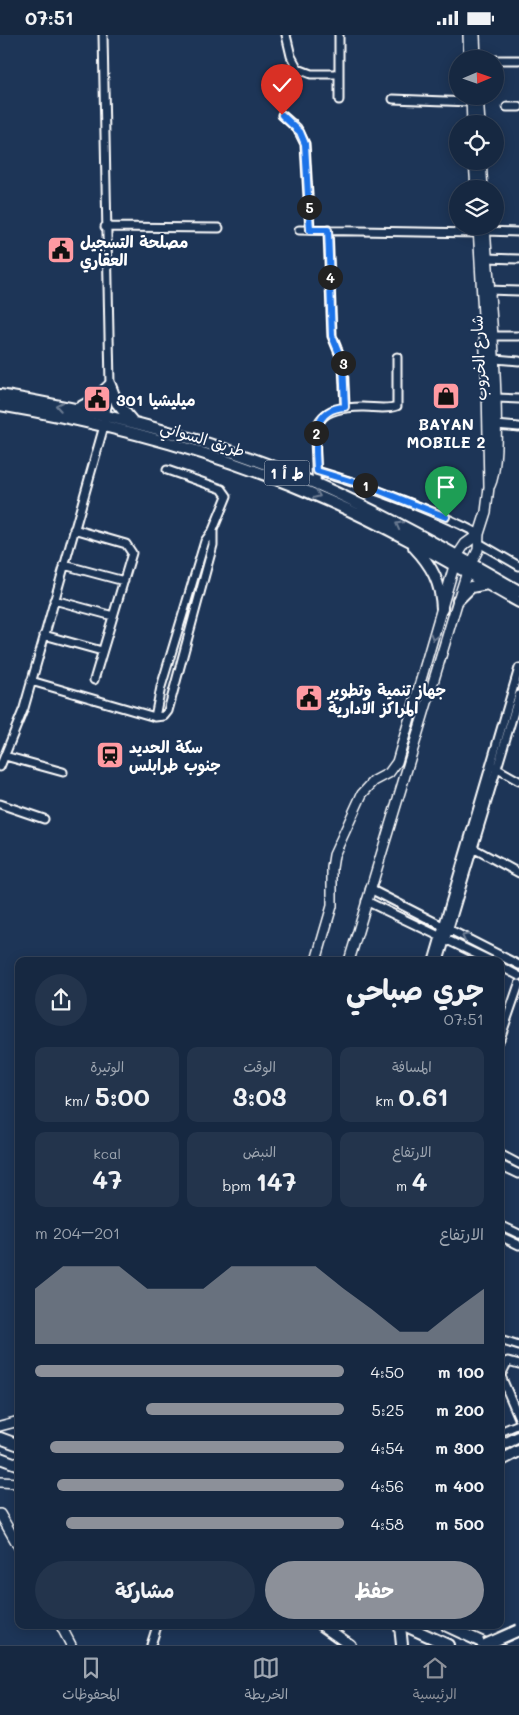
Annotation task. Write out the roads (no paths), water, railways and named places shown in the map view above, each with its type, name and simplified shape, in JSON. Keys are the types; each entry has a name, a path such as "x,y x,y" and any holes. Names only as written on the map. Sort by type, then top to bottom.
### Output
{"highway":[{"path":"77,409 95,399 110,385 122,411 138,424"},
{"name":"طريق السواني","path":"0,395 77,409 105,421 297,482 316,484 382,516 469,568 519,591"},
{"name":"طريق السواني","path":"0,405 105,421 138,424 225,450 297,482 404,538 456,561"},
{"path":"404,538 423,557 437,577 442,609"},
{"name":"طريق السواني","path":"469,568 487,584 519,603"},
{"path":"458,600 471,587 487,584"},
{"path":"504,1444 519,1437"},
{"path":"0,1438 15,1444"},
{"path":"504,1459 519,1451"},
{"path":"0,1458 15,1464"},
{"path":"327,1629 350,1645"},
{"path":"400,1629 402,1645"},
{"path":"413,1629 448,1645"},
{"path":"453,1629 487,1645 519,1630"}],"main road":[{"path":"468,35 469,50"},
{"path":"475,35 476,50"},
{"name":"شارع الخروب","path":"481,235 492,387 496,398 495,475 489,487"},
{"name":"شارع الخروب","path":"350,957 486,512 489,487 487,474 495,359 487,258 482,235"},
{"path":"317,957 332,906 334,855 362,793 374,781 389,773 397,762 456,561 465,544 479,539"},
{"path":"414,706 426,711"},
{"path":"0,1427 15,1422"},
{"path":"0,1482 15,1483"},
{"path":"0,1514 15,1540"},
{"path":"63,1629 71,1645"}],"street":[{"path":"0,767 18,724 105,421 110,385 103,35"},
{"path":"286,35 293,63 298,69 311,73 339,74"},
{"path":"339,35 339,100"},
{"path":"504,60 519,61"},
{"path":"393,99 449,98"},
{"path":"508,107 519,107"},
{"path":"282,115 300,132 305,144 310,230"},
{"path":"106,227 219,229"},
{"path":"299,230 449,229"},
{"path":"328,230 332,336 343,363 345,407"},
{"path":"504,231 519,232"},
{"path":"487,258 519,259"},
{"path":"489,290 519,291"},
{"path":"492,336 519,336"},
{"path":"316,484 316,433 318,423 329,411 345,407 397,406 397,357"},
{"path":"495,359 519,361"},
{"path":"496,398 519,399"},
{"path":"496,425 519,427"},
{"path":"155,717 161,687 205,541 213,530 227,496 225,490 167,470"},
{"path":"317,471 370,487 418,505 479,539 519,566"},
{"path":"74,529 129,546 131,556 94,680"},
{"path":"31,681 155,717 164,716 168,711 213,545 213,530"},
{"path":"64,565 124,581"},
{"path":"54,600 113,616"},
{"path":"44,635 102,651"},
{"path":"440,957 443,937 494,767 519,668"},
{"path":"494,767 519,695"},
{"path":"5,756 63,772"},
{"path":"494,767 519,781"},
{"path":"0,804 44,819"},
{"path":"471,847 519,873"},
{"path":"370,889 504,957"},
{"path":"366,901 483,957"},
{"path":"434,957 443,937"},
{"path":"504,957 519,965"},
{"path":"504,968 519,976"},
{"path":"504,1027 519,984"},
{"path":"504,1156 519,1164"},
{"path":"504,1167 519,1174"},
{"path":"504,1227 519,1234"},
{"path":"504,1238 519,1245"},
{"path":"504,1341 519,1347"},
{"path":"504,1368 508,1361 519,1364"},
{"path":"504,1384 519,1417"},
{"path":"504,1430 519,1424"},
{"path":"151,1645 156,1629"}],"place":[{"name":"مصلحة التسجيل العقاري","path":"61,250"},
{"name":"BAYAN MOBILE 2","path":"446,396"},
{"name":"ميليشيا 301","path":"97,399"},
{"name":"جهاز تنمية وتطوير المراكز الادارية","path":"309,698"},
{"name":"سكة الحديد جنوب طرابلس","path":"110,755"}]}
